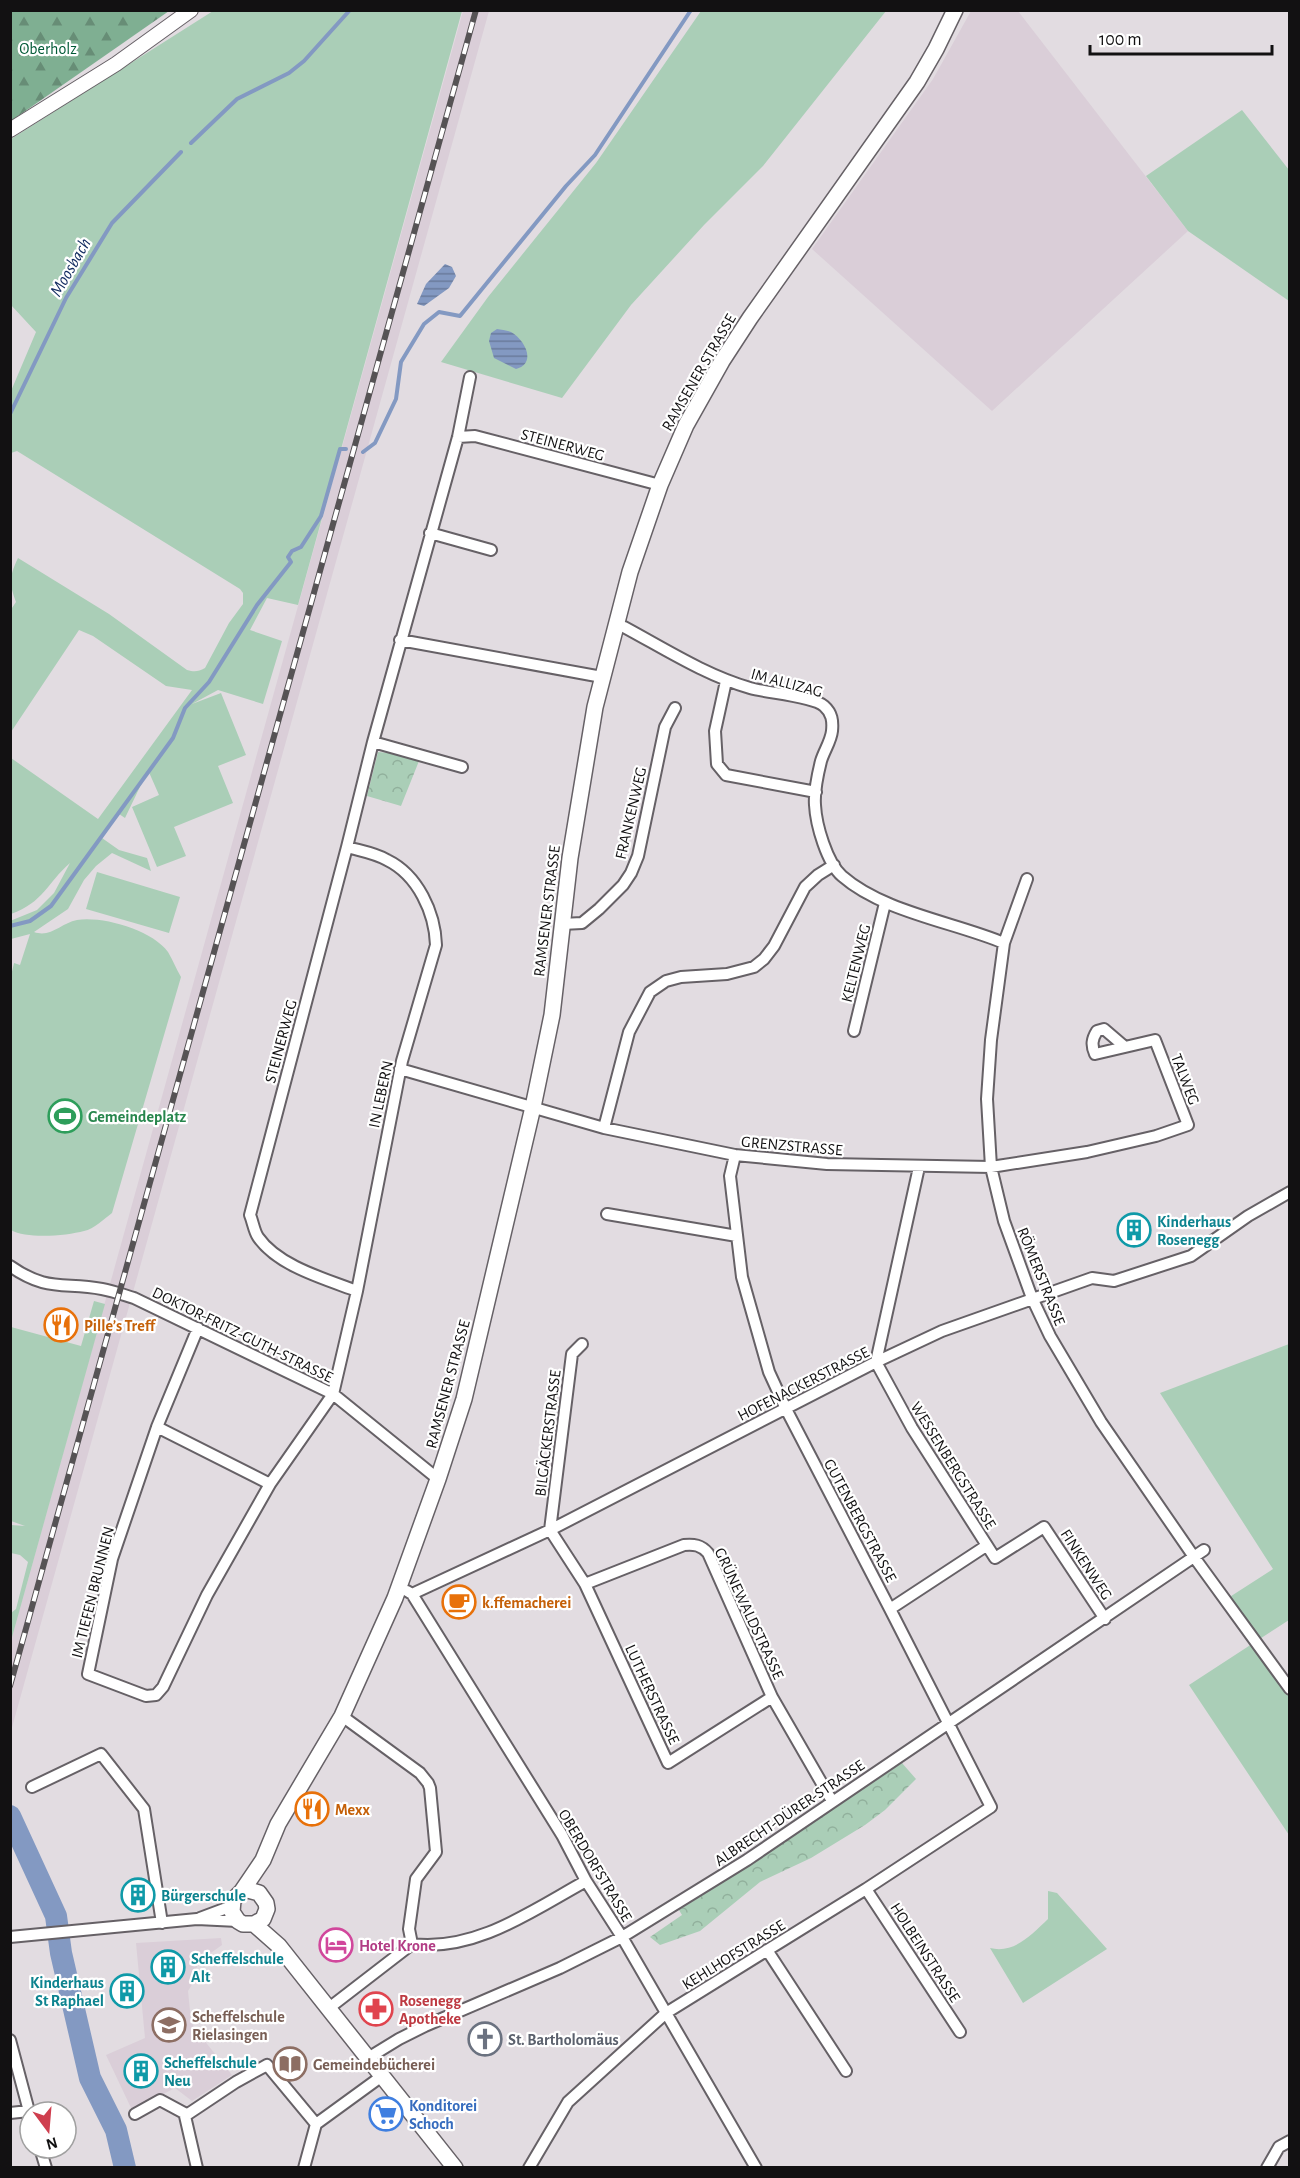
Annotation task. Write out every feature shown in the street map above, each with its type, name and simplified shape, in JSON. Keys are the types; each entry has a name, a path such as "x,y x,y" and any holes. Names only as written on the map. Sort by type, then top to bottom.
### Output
{"main road":[{"name":"RAMSENER STRASSE","path":"242,1891 263,1860 278,1824 342,1716 406,1591 438,1479 465,1399 552,1015 570,858 602,677 630,572 660,485 686,424 718,367 750,318 917,82 955,10"},
{"name":"RAMSENER STRASSE","path":"263,1860 264,1897"},
{"path":"254,1890 264,1897 266,1903 260,1919 243,1924 232,1912 237,1895 242,1891 254,1890"},
{"path":"260,1919 455,2168"}],"street":[{"path":"10,130 116,64 191,10"},
{"name":"STEINERWEG","path":"357,1291 301,1269 269,1250 257,1235 250,1215 400,640 458,437 470,377"},
{"name":"STEINERWEG","path":"458,437 475,436 660,485"},
{"path":"430,533 491,550"},
{"name":"IM ALLIZAG","path":"615,624 726,681 824,705 832,718 832,734 821,761 814,805 821,836 840,875 859,889 885,903 981,933 1004,943"},
{"path":"400,640 602,677"},
{"path":"726,681 715,731 717,764 726,774 816,792"},
{"name":"FRANKENWEG","path":"562,924 582,923 615,893 631,873 638,856 665,727 675,708"},
{"path":"373,742 462,767"},
{"name":"IN LEBERN","path":"333,1394 357,1291 400,1069 436,945 432,915 421,893 397,866 373,854 347,847"},
{"path":"604,1128 629,1032 650,992 666,981 681,977 727,974 754,967 774,946 805,887 834,865"},
{"name":"RÖMERSTRASSE","path":"1027,879 1004,943 991,1040 987,1099 991,1167 1004,1221 1032,1298 1050,1336 1101,1422 1199,1553 1290,1689"},
{"name":"KELTENWEG","path":"854,1031 885,903"},
{"name":"TALWEG","path":"1125,1047 1155,1040 1188,1125"},
{"name":"GRENZSTRASSE","path":"400,1069 604,1128 735,1155 827,1164 991,1167 1087,1152 1156,1136 1188,1125"},
{"name":"GUTENBERGSTRASSE","path":"735,1155 730,1176 742,1277 769,1372 991,1807"},
{"path":"876,1362 919,1167"},
{"name":"HOFENACKERSTRASSE","path":"406,1591 550,1530 876,1362 942,1331 1092,1278 1114,1281 1191,1256 1248,1216 1290,1192"},
{"path":"607,1214 737,1236"},
{"name":"DOKTOR-FRITZ-GUTH-STRASSE","path":"10,1266 24,1276 42,1283 100,1288 134,1298 333,1394 438,1479"},
{"name":"IM TIEFEN BRUNNEN","path":"198,1328 157,1427 112,1559 88,1674 146,1696 156,1695 163,1687 207,1595 270,1484 333,1394"},
{"name":"BILGÄCKERSTRASSE","path":"550,1530 572,1354 582,1344"},
{"name":"WESSENBERGSTRASSE","path":"876,1362 912,1428 987,1546 890,1609"},
{"path":"157,1427 270,1484"},
{"name":"FINKENWEG","path":"987,1546 995,1558 1044,1527 1105,1619"},
{"name":"LUTHERSTRASSE","path":"550,1530 585,1584 668,1763 772,1697"},
{"name":"GRÜNEWALDSTRASSE","path":"585,1584 684,1545 694,1544 703,1548 708,1554 772,1697 832,1801"},
{"name":"ALBRECHT-DÜRER-STRASSE","path":"368,2058 425,2026 560,1968 622,1937 747,1860 1199,1553"},
{"name":"OBERDORFSTRASSE","path":"406,1591 562,1835 586,1881 622,1937 756,2168"},
{"path":"342,1716 420,1773 430,1788 435,1852 416,1879 409,1929 412,1944"},
{"path":"32,1788 101,1754 144,1809 162,1923"},
{"name":"KEHLHOFSTRASSE","path":"529,2168 568,2102 666,2013 866,1889 991,1807"},
{"path":"329,2008 412,1944 428,1946 484,1935 586,1881"},
{"name":"HOLBEINSTRASSE","path":"866,1889 960,2032"},
{"path":"197,1919 232,1906"},
{"path":"10,1937 197,1919 238,1921"},
{"path":"767,1950 846,2071"},
{"path":"10,2040 26,2100"},
{"path":"186,2114 267,2065 316,2124"},
{"path":"304,2168 316,2124 382,2076"},
{"path":"135,2114 160,2100 186,2114"},
{"path":"186,2114 197,2168"},
{"path":"1267,2168 1279,2147 1290,2141"}],"shaded area":[{"path":"463,11 489,11 11,1731 11,1641"},
{"path":"971,11 1018,11 1188,231 992,411 812,249 933,79"},
{"name":"Scheffelschule Rielasingen","path":"221,1938 222,1945 198,1962 193,1983 188,1991 191,2021 195,2029 232,2075 192,2101 175,2088 132,2110 106,2055 145,2038 136,1943"}],"green space":[{"name":"Oberholz","path":"11,10 169,10 169,11 11,121"},
{"path":"213,11 462,11 298,605 267,598 250,630 282,641 263,704 218,690 192,704 221,693 246,755 218,766 233,803 174,827 186,856 157,867 132,807 159,795 148,770 125,818 119,814 102,838 119,850 147,858 151,871 112,853 84,880 68,909 34,932 51,932 71,922 88,919 126,926 161,944 168,952 181,977 112,1213 88,1230 57,1235 26,1235 11,1230 11,976 14,963 20,965 30,934 11,939 10,921 37,910 54,893 70,863 38,898 11,914 11,758 98,819 192,690 166,686 93,636 79,630 11,732 10,611 16,602 11,585 13,570 18,558 109,614 187,670 192,671 205,668 229,623 243,604 243,593 17,451 11,453 11,391 36,332 11,305 11,139"},
{"path":"701,11 886,11 763,166 704,225 631,305 562,398 441,362 488,297 596,163"},
{"path":"1242,110 1289,170 1289,301 1188,231 1146,176"},
{"path":"378,752 421,756 401,806 367,796"},
{"path":"97,872 180,897 169,933 86,909"},
{"path":"94,1301 105,1304 11,1641 11,1613 16,1609 28,1562 20,1555 11,1553 11,1525 25,1526 11,1521 11,1327 81,1346"},
{"path":"1289,1344 1289,1620 1255,1642 1225,1600 1273,1569 1160,1393"},
{"path":"1255,1642 1289,1689 1289,1835 1189,1685"},
{"path":"902,1763 916,1779 885,1810 865,1825 811,1858 760,1882 700,1931 660,1945 650,1937 682,1915 679,1910"},
{"path":"1048,1891 1057,1893 1107,1949 1023,2003 990,1948 1007,1948 1022,1942 1048,1919"}],"water":[{"path":"445,264 452,267 456,276 449,288 424,306 417,304 426,284"},
{"path":"497,329 511,332 521,340 527,351 526,362 522,366 516,369 494,358 489,341 491,333"}],"waterway":[{"name":"Moosbach","path":"191,143 237,99 289,73 304,61 350,10"},
{"path":"363,452 375,443 396,399 401,362 424,324 439,312 460,316 566,186 595,155 691,10"},
{"name":"Moosbach","path":"10,414 66,298 112,223 181,152"},
{"path":"10,926 30,921 51,906 173,738 185,708 209,682 257,605 291,562 288,557 292,551 301,547 321,516 340,449 346,449"},
{"path":"10,1816 56,1916 61,1953 90,2078 116,2130 125,2168"}],"railway":[{"path":"10,1686 476,10"}],"place":[{"name":"Gemeindeplatz","path":"65,1116"},
{"name":"Kinderhaus Rosenegg","path":"1134,1230"},
{"name":"Pille’s Treff","path":"61,1325"},
{"name":"k.ffemacherei","path":"459,1602"},
{"name":"Mexx","path":"312,1809"},
{"name":"Bürgerschule","path":"138,1895"},
{"name":"Hotel Krone","path":"336,1945"},
{"name":"Scheffelschule Alt","path":"168,1967"},
{"name":"Kinderhaus St Raphael","path":"127,1991"},
{"name":"Rosenegg Apotheke","path":"376,2009"},
{"name":"Scheffelschule Rielasingen","path":"169,2025"},
{"name":"St. Bartholomäus","path":"485,2039"},
{"name":"Gemeindebücherei","path":"290,2064"},
{"name":"Scheffelschule Neu","path":"141,2071"},
{"name":"Konditorei Schoch","path":"386,2114"}]}
